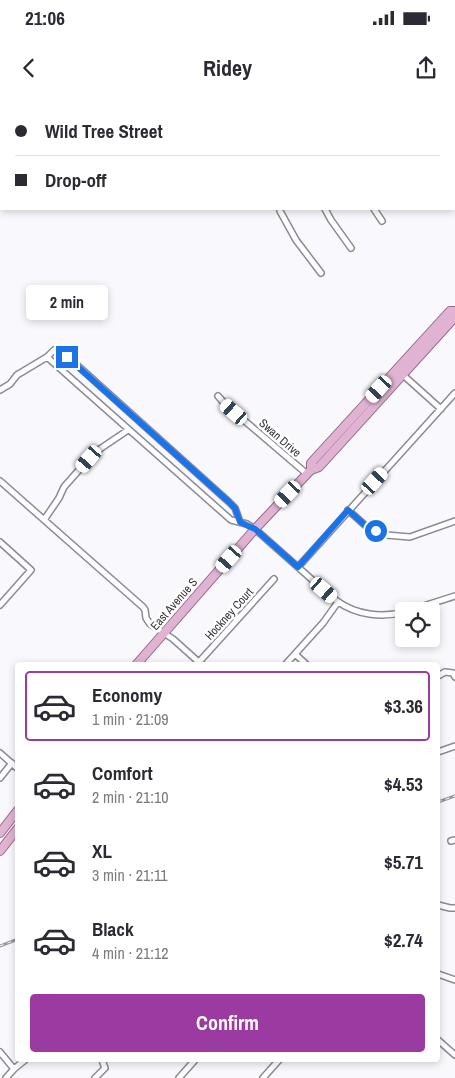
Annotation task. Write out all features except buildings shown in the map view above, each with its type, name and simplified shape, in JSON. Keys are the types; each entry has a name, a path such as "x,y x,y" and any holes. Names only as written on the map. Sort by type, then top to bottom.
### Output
{"main road":[{"name":"East Avenue S","path":"139,662 255,529 309,472 319,467 455,316 455,312 450,311 422,341 311,463 309,472"},
{"path":"0,833 15,814"},
{"path":"0,851 15,832"}],"street":[{"path":"326,210 351,248"},
{"path":"375,210 382,221"},
{"path":"280,211 296,240 320,273"},
{"path":"422,341 420,350 401,372 402,375 441,408"},
{"path":"0,390 10,384 17,375 58,348 229,502 235,508 240,522"},
{"path":"47,357 231,520 255,529 338,602 367,614 381,616 395,614"},
{"path":"298,567 455,393"},
{"name":"Swan Drive","path":"218,396 225,404 309,472"},
{"path":"44,520 64,487 94,453 128,430"},
{"path":"0,481 143,608 150,624 173,639 199,662"},
{"path":"348,510 367,527 386,535 410,537 455,521"},
{"path":"0,542 31,570 0,605"},
{"name":"Hockney Court","path":"203,662 274,579"},
{"path":"436,602 455,596"},
{"path":"288,662 323,623 338,602"},
{"path":"295,654 304,662"},
{"path":"440,675 445,672 454,675"},
{"path":"440,751 455,746"},
{"path":"0,753 15,766"},
{"path":"0,778 12,764"},
{"path":"440,906 455,908"},
{"path":"440,975 455,980"},
{"path":"440,1042 455,1055"},
{"path":"0,1052 14,1069"},
{"path":"6,1078 23,1062"},
{"path":"95,1078 104,1068 102,1062"},
{"path":"179,1078 193,1062"},
{"path":"263,1078 278,1062"}],"railway":[{"path":"440,801 455,796"},
{"path":"0,946 15,940"}],"route":[{"path":"67,357 229,502 235,508 240,522 255,529 298,567 348,510 367,527 376,531"}]}
